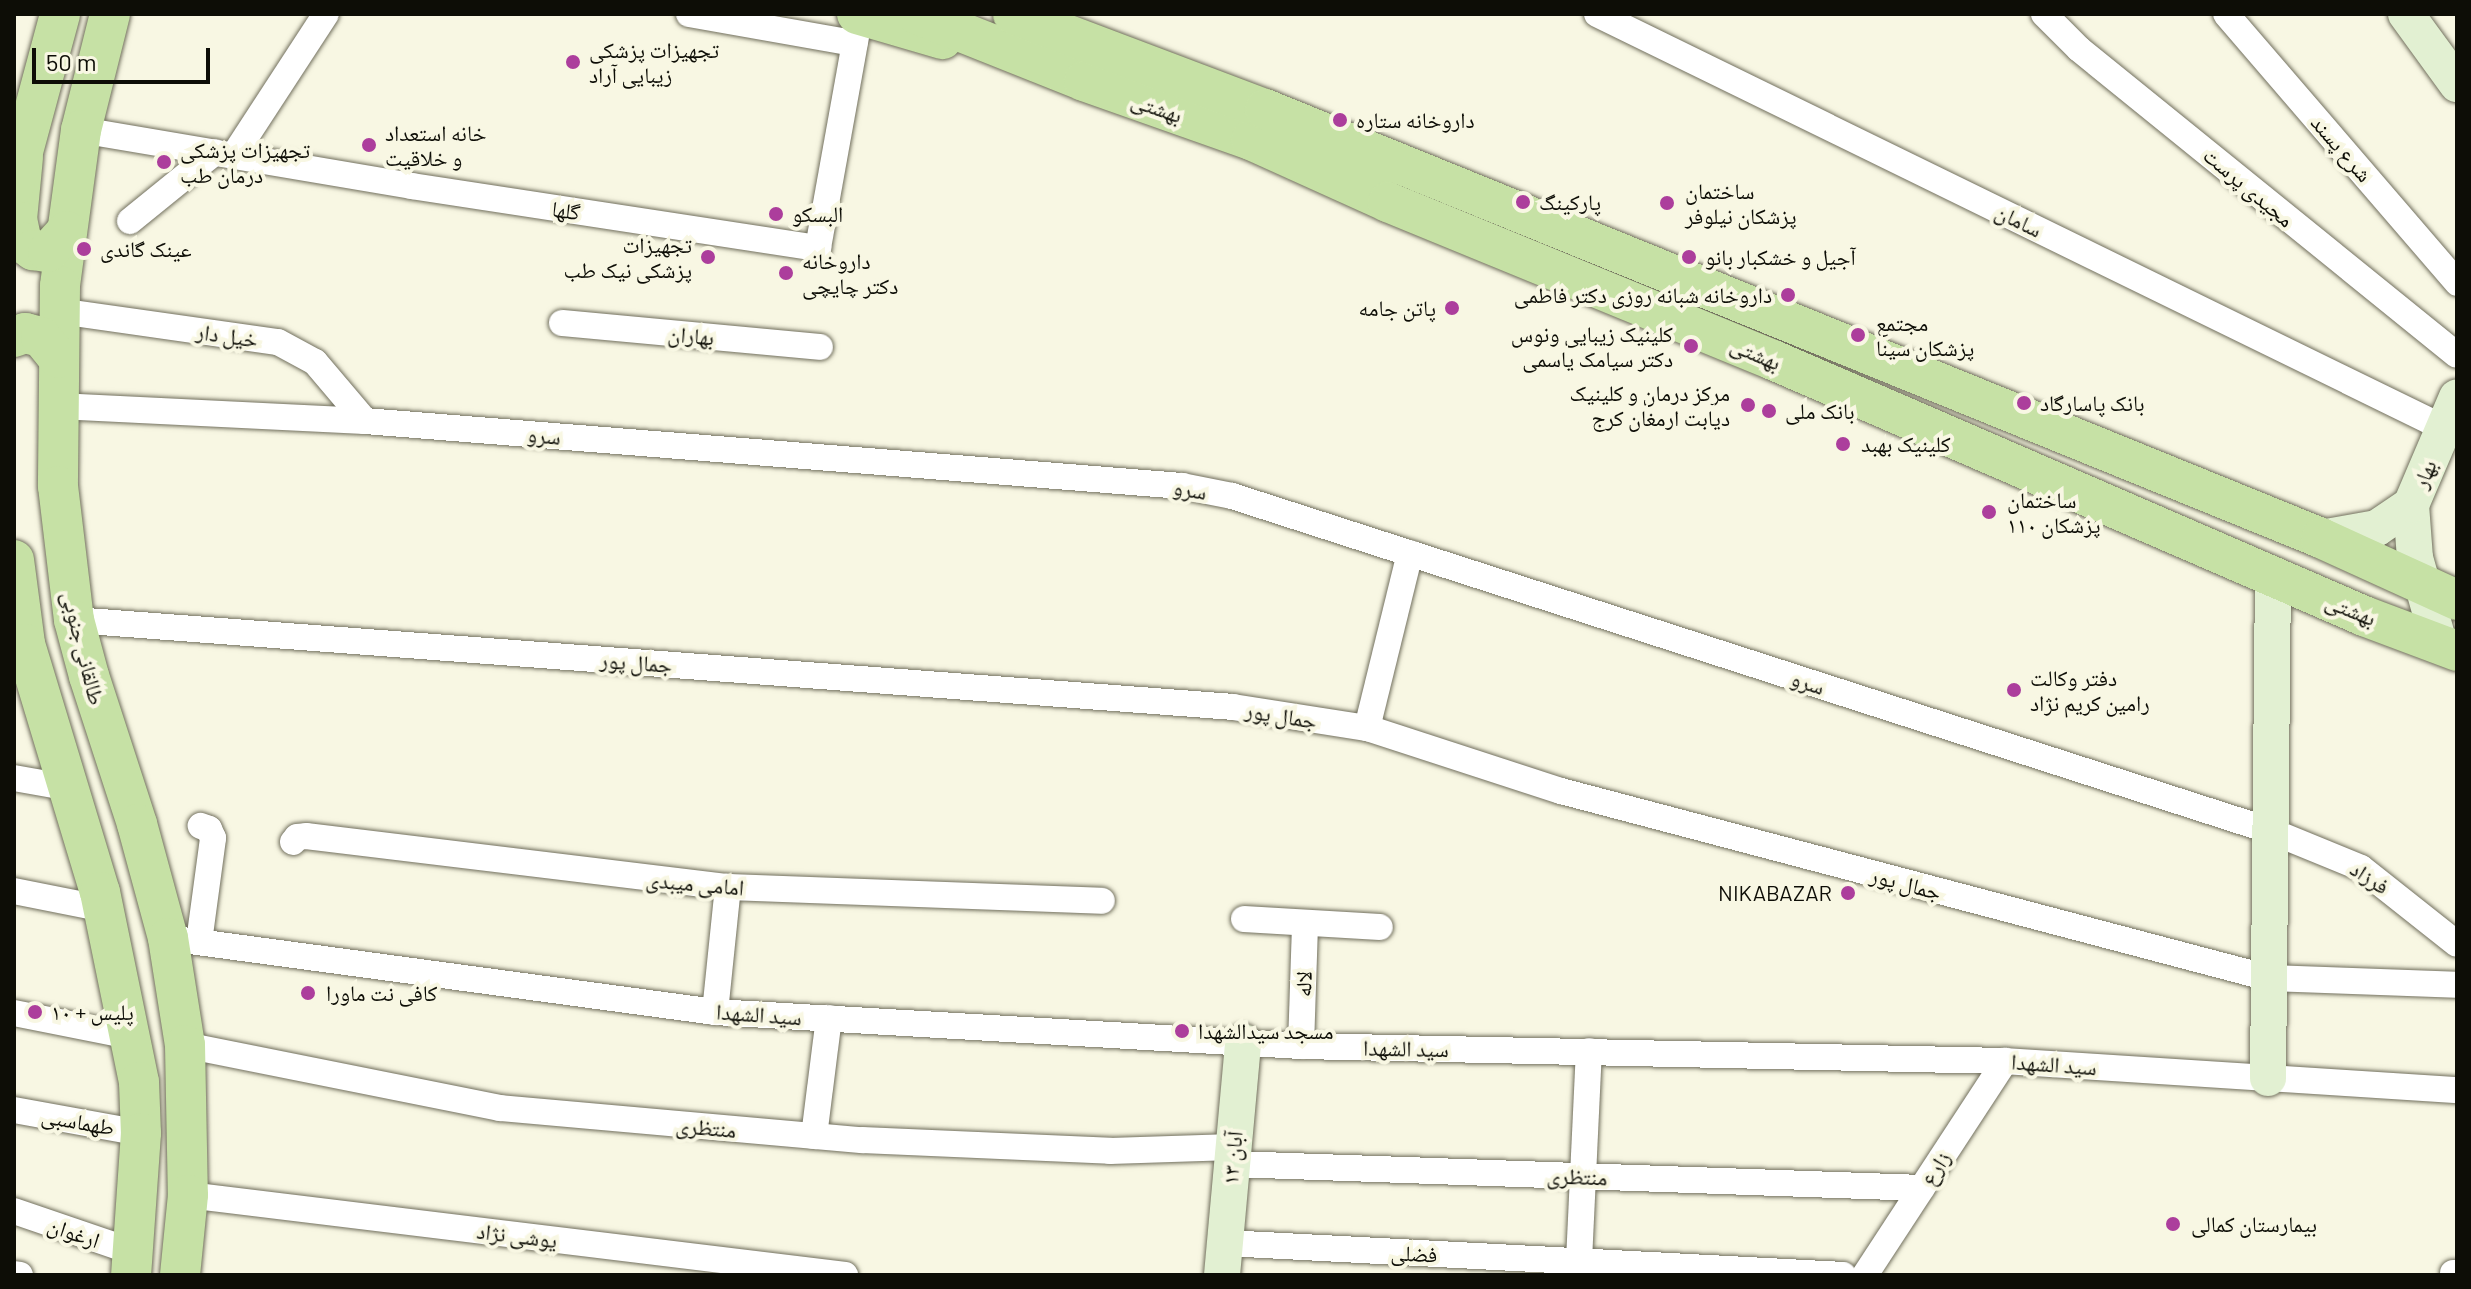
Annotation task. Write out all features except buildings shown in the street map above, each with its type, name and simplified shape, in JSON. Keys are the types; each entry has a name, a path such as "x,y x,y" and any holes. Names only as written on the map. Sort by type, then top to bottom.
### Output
{"main road":[{"path":"60,14 19,167 17,219 22,242 33,250 48,252 67,231"},
{"name":"طالقانی جنوبی","path":"110,14 81,130 67,231 59,311 58,486 74,620 137,824 184,940 188,1195 180,1275"},
{"name":"بهشتى","path":"916,14 1279,115 2321,538 2440,592"},
{"name":"بهشتى","path":"1013,14 1093,65 1388,202 1773,360 2273,576 2448,647"},
{"path":"1034,14 1093,65"},
{"path":"857,24 1093,65"},
{"path":"14,337 25,333 41,337 58,358"},
{"path":"14,560 20,644 70,788 104,909 139,1082 141,1133 132,1264"}],"street":[{"path":"130,221 224,154 326,14"},
{"path":"689,14 857,24"},
{"name":"سامان","path":"1597,14 2450,412"},
{"name":"مجیدی پرست","path":"2044,14 2079,49 2457,355"},
{"name":"شرع پسند","path":"2226,14 2457,283"},
{"path":"2406,14 2457,84"},
{"name":"گلها","path":"81,130 818,248 857,24"},
{"name":"خیل دار","path":"59,311 278,342 315,362 365,421"},
{"name":"بهاران","path":"562,323 820,347"},
{"name":"سرو","path":"58,406 365,421 1182,486 1232,496 2271,831"},
{"name":"بهار","path":"2321,538 2377,528 2411,505 2450,412"},
{"path":"2411,505 2411,533 2440,592 2448,647"},
{"path":"1367,728 1410,553"},
{"path":"2268,1078 2273,576"},
{"name":"جمال پور","path":"74,620 1233,707 1367,728 1561,791 2269,978 2457,985"},
{"path":"14,778 70,788"},
{"path":"184,940 213,838 205,827"},
{"name":"فرزاد","path":"2271,831 2361,868 2457,944"},
{"name":"امامی میبدی","path":"293,842 297,837 306,836 728,887 1102,901"},
{"path":"715,1012 728,887"},
{"path":"14,891 104,909"},
{"path":"1244,919 1380,927"},
{"name":"لاله","path":"1301,1046 1305,923"},
{"name":"سید الشهدا","path":"184,940 715,1012 1301,1046 2005,1061 2457,1090"},
{"path":"14,1013 130,1036"},
{"path":"814,1136 829,1018"},
{"name":"۱۳ آبان","path":"1223,1259 1243,1042"},
{"name":"منتظری","path":"185,1045 500,1108 814,1136 1583,1176 1922,1188"},
{"path":"1579,1261 1589,1051"},
{"name":"زارع","path":"1865,1275 2005,1061"},
{"name":"طهماسبی","path":"14,1110 141,1133"},
{"name":"یوشی نژاد","path":"188,1195 845,1275"},
{"name":"ارغوان","path":"14,1211 132,1264"},
{"name":"فضلی","path":"1223,1259 1579,1261 1843,1275"}],"place":[{"name":"تجهیزات پزشکی زیبایی آراد","path":"573,62"},
{"name":"داروخانه ستاره","path":"1340,120"},
{"name":"خانه استعداد و خلاقیت","path":"369,145"},
{"name":"تجهیزات پزشکی درمان طب","path":"164,162"},
{"name":"پارکینگ","path":"1523,202"},
{"name":"ساختمان پزشکان نیلوفر","path":"1667,203"},
{"name":"البسکو","path":"776,214"},
{"name":"عینک گاندی","path":"84,249"},
{"name":"تجهیزات پزشکی نیک‌ طب","path":"708,257"},
{"name":"آجیل و خشکبار بانو","path":"1689,257"},
{"name":"داروخانه دکتر چایچی","path":"786,273"},
{"name":"داروخانه شبانه روزی دکتر فاطمی","path":"1788,295"},
{"name":"پاتن جامه","path":"1452,308"},
{"name":"مجتمع پزشکان سینا","path":"1858,335"},
{"name":"کلینیک زیبایی ونوس دکتر سیامک یاسمی","path":"1691,346"},
{"name":"بانک پاسارگاد","path":"2024,403"},
{"name":"مرکز درمان و کلینیک دیابت ارمغان کرج","path":"1748,405"},
{"name":"بانک ملی","path":"1769,411"},
{"name":"کلینیک بهبد","path":"1843,444"},
{"name":"ساختمان پزشکان ۱۱۰","path":"1989,512"},
{"name":"دفتر وکالت رامین کریم نژاد","path":"2014,690"},
{"name":"NIKABAZAR","path":"1848,893"},
{"name":"کافی نت ماورا","path":"308,993"},
{"name":"پلیس + ۱۰","path":"35,1012"},
{"name":"مسجد سیدالشهدا","path":"1182,1031"},
{"name":"بیمارستان کمالی","path":"2173,1224"}]}
